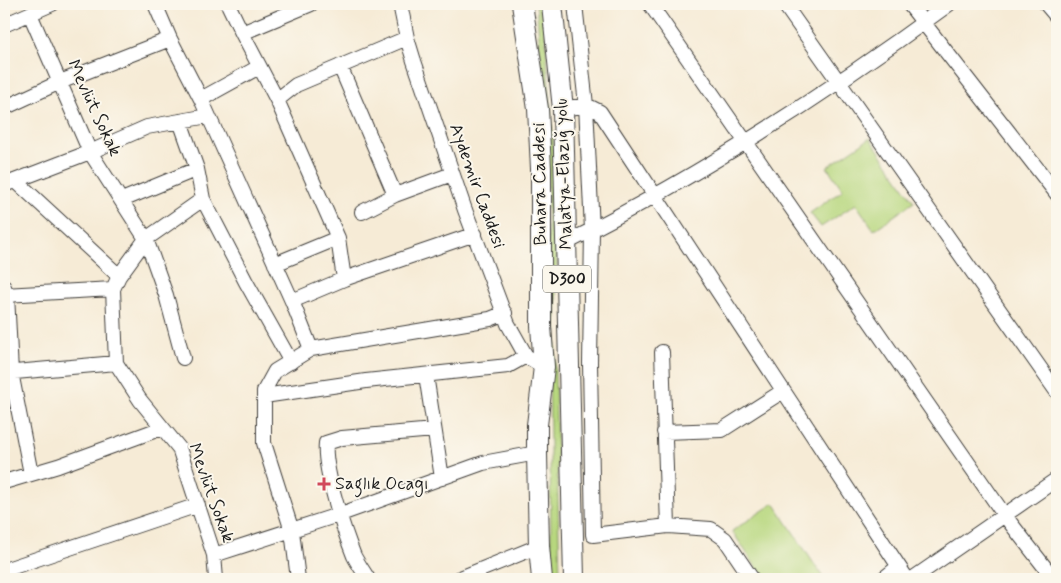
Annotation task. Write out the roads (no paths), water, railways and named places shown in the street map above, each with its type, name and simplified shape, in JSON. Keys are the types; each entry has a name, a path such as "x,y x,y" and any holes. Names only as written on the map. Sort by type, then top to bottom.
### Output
{"highway":[{"name":"Buhara Caddesi","path":"522,4 538,109 541,169 541,326 544,367 537,425 537,453 539,546 542,579"},
{"name":"Malatya-Elazığ yolu","path":"552,4 563,109 574,579"}],"street":[{"path":"4,24 52,4"},
{"path":"155,4 292,301 310,349"},
{"path":"228,4 277,100 338,238 344,278"},
{"path":"242,33 311,4"},
{"name":"Aydemir Caddesi","path":"400,4 406,38 452,174 508,324 526,356 544,367"},
{"path":"575,4 586,105 592,230 590,362 593,535 668,526 711,529 725,539 752,579"},
{"path":"650,4 1005,516 1054,579"},
{"path":"784,4 1057,392"},
{"path":"909,4 1057,194"},
{"path":"566,243 655,196 746,144 950,4"},
{"path":"1046,4 1057,17"},
{"name":"Mevlüt Sokak","path":"30,14 90,152 146,239 166,295 183,358"},
{"path":"277,100 296,85 406,38"},
{"path":"4,108 60,82 170,39"},
{"path":"340,66 395,195"},
{"path":"200,100 259,67"},
{"path":"563,109 586,105 600,112 906,579"},
{"path":"116,283 10,183 90,152 147,127 208,116"},
{"path":"180,121 198,169 204,199 246,282 291,362"},
{"path":"122,200 198,169"},
{"path":"362,212 395,195 452,174"},
{"path":"8,372 116,363 116,283 146,239 204,199"},
{"path":"292,301 344,278 475,234"},
{"path":"275,264 338,238"},
{"path":"31,474 8,372 5,292 116,283"},
{"path":"298,579 292,531 264,444 264,391 275,371 310,349 490,319 505,313"},
{"path":"662,352 668,526"},
{"path":"264,396 366,381 508,366 526,356"},
{"name":"Mevlüt Sokak","path":"116,363 140,400 179,448 214,555 216,579"},
{"path":"426,375 442,478"},
{"path":"664,432 722,430 783,391"},
{"path":"4,482 162,428"},
{"path":"368,579 355,557 325,456 326,443 342,438 434,430"},
{"path":"214,555 342,514 483,463 537,453"},
{"path":"912,579 1057,479"},
{"path":"4,570 198,506"},
{"path":"458,579 539,546"},
{"path":"883,579 898,567"}],"place":[{"name":"Saglık Ocagı","path":"324,484"}]}
